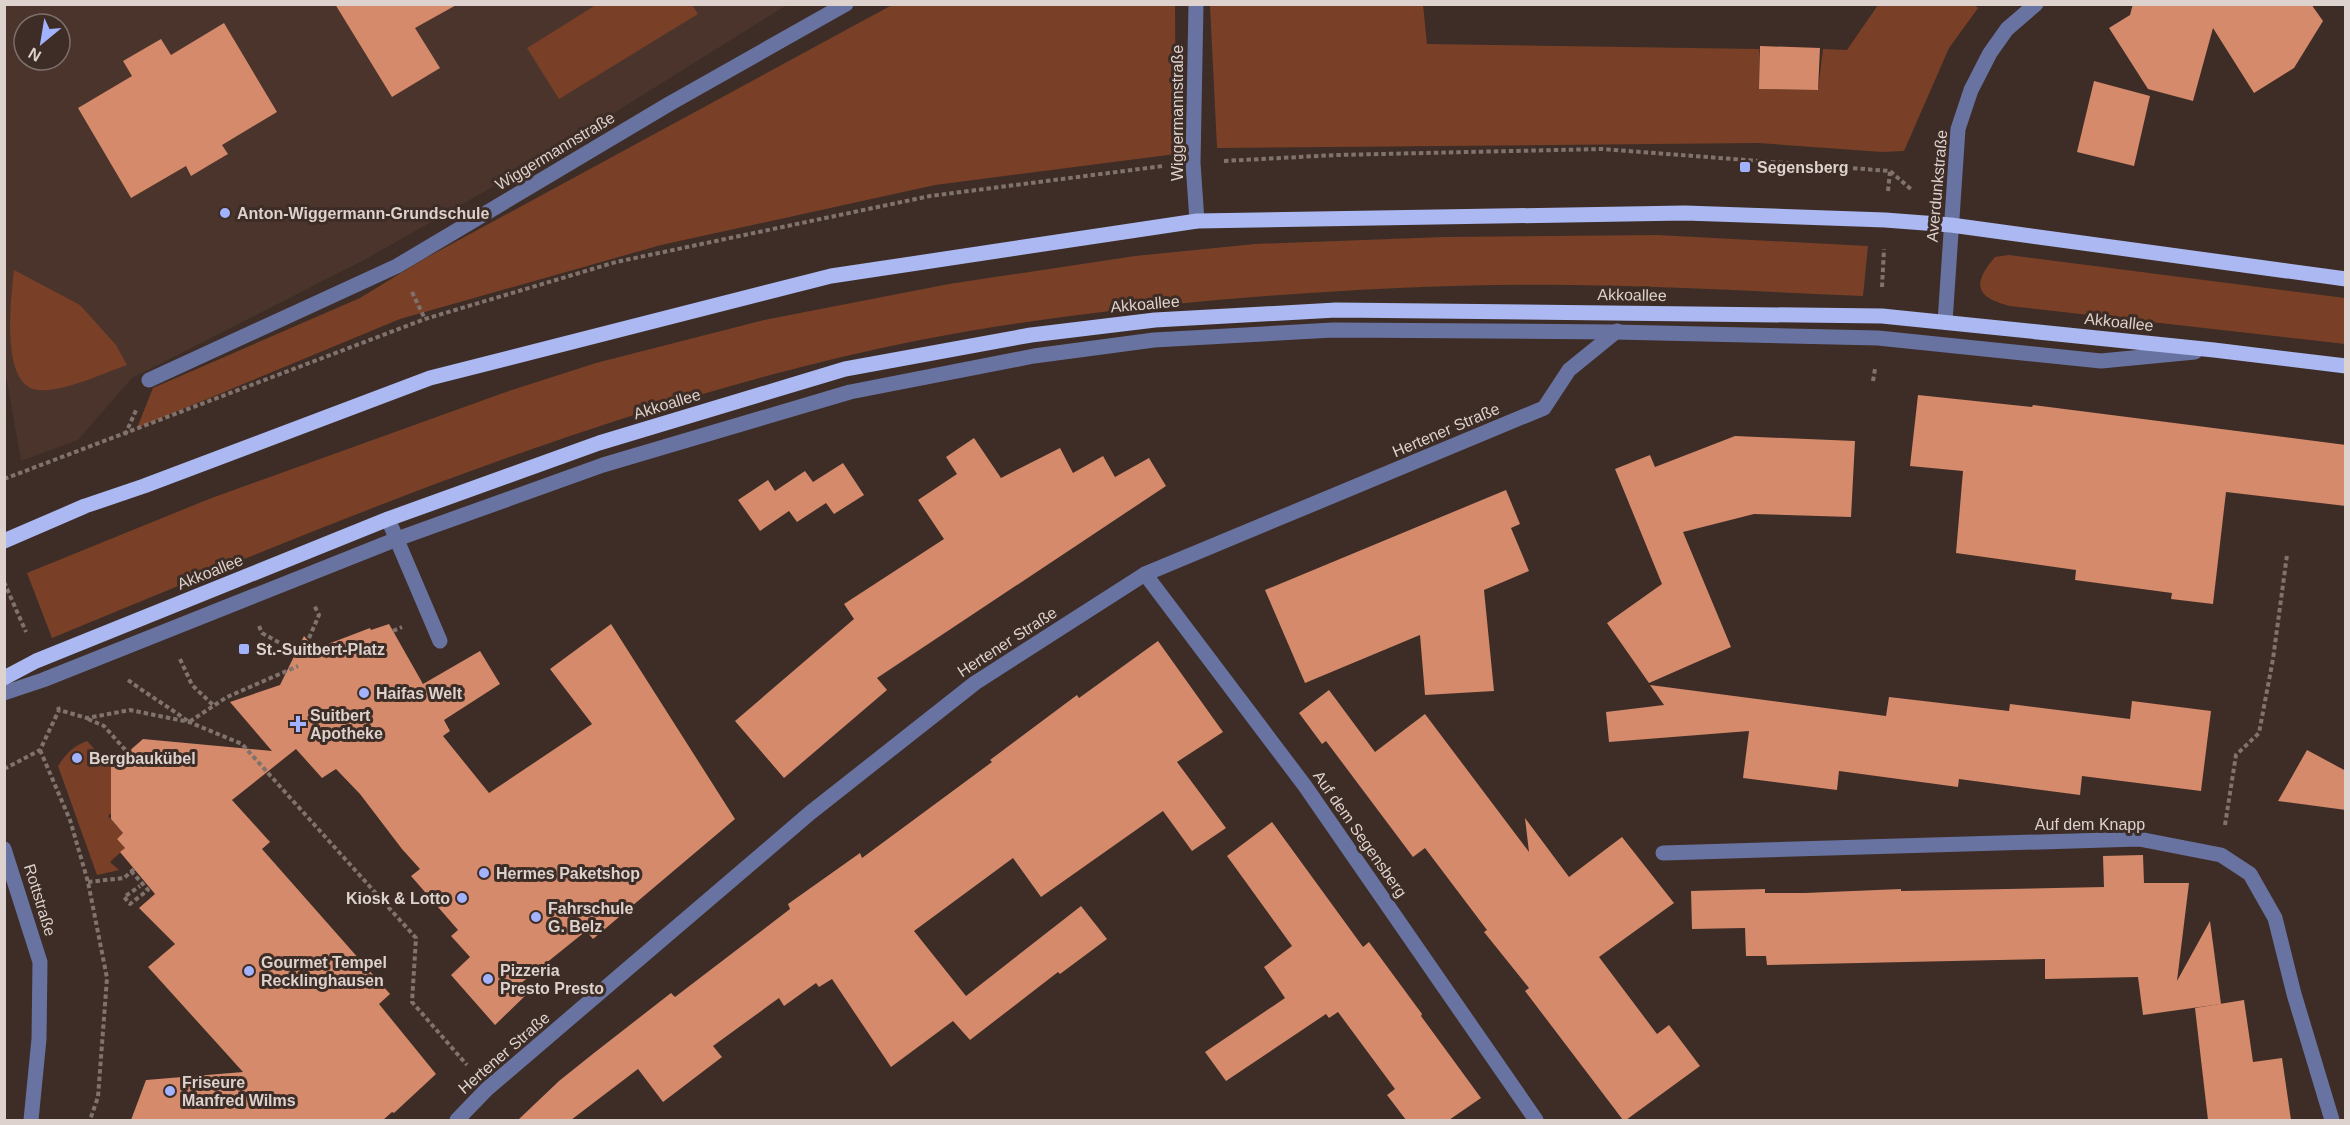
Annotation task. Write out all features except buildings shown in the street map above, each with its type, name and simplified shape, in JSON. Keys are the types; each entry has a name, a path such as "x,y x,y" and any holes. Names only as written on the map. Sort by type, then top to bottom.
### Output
{"main road":[{"path":"4,541 85,506 430,378 831,276 1197,221 1685,213 1885,220 1951,225 2346,279"},
{"name":"Akkoallee","path":"4,678 36,661 388,519 599,443 844,369 1031,335 1155,320 1336,310 1882,316 2346,366"}],"street":[{"name":"Wiggermannstraße","path":"149,380 396,266 669,104 846,4"},
{"name":"Wiggermannstraße","path":"1196,4 1193,163 1197,221"},
{"name":"Averdunkstraße","path":"1945,322 1958,129 1971,90 1990,53 2007,29 2036,4"},
{"name":"Hertener Straße","path":"457,1120 487,1089 810,813 966,690 1145,574 1544,408 1569,370 1614,332 1648,313"},
{"path":"4,693 43,680 397,539 603,465 850,392 1034,356 1154,340 1333,330 1614,332 1878,338 2101,361 2214,350"},
{"path":"388,519 440,641"},
{"name":"Auf dem Segensberg","path":"1145,574 1305,786 1536,1120"},
{"name":"Auf dem Knapp","path":"1663,853 2139,839 2222,855 2250,874 2275,918 2294,994 2332,1120"},
{"name":"Rottstraße","path":"4,849 40,962 39,1039 31,1120"}],"path":[{"path":"1882,316 1885,220 1890,171"},
{"path":"417,303 425,319"},
{"path":"1873,381 1878,338"},
{"path":"2224,829 2236,755 2259,733 2273,659 2287,555"},
{"path":"4,582 36,661"},
{"path":"306,645 319,615 314,604"},
{"path":"258,625 262,633 296,652"},
{"path":"180,658 192,685 213,706"},
{"path":"189,722 227,697 298,666"},
{"path":"128,680 144,692 158,698 189,722"},
{"path":"4,769 40,750 59,710 87,718 104,726 128,753"},
{"path":"87,718 130,710 189,722 242,744 416,938 412,1002 487,1089"},
{"path":"40,750 70,820 88,882 107,978 98,1097 90,1120"},
{"path":"88,882 124,878 132,870 148,890 130,904 124,897 140,886"}],"shaded area":[{"path":"1973,4 1978,8 1949,48 1904,151 1882,152 1758,143 1217,148 1210,5 1423,5 1427,44 1759,49 1760,89 1818,90 1823,49 1847,50 1878,5"},
{"name":"Anton-Wiggermann-Grundschule","path":"4,5 787,5 526,168 366,259 132,378 78,440 21,461 4,364"},
{"path":"596,5 692,5 698,14 559,99 527,48"},
{"path":"892,5 1175,5 1176,154 935,185 661,245 400,319 137,428 153,388 360,298 424,259"},
{"path":"1657,235 1868,246 1863,296 1609,286 1439,286 1217,300 1031,321 920,340 808,365 587,430 371,509 52,638 27,573 209,499 506,392 596,363 764,320 949,284 1135,256 1255,244 1445,237"},
{"path":"2009,255 2345,298 2345,344 2010,306 1984,294 1980,282 1995,257"},
{"path":"14,270 80,305 116,345 127,365 82,382 58,388 38,390 26,385 18,374 11,339 10,319"},
{"path":"87,741 111,767 113,811 108,816 123,833 117,839 125,848 110,862 119,870 97,875 58,766 70,751"}],"place":[{"name":"Segensberg","path":"1745,167"},
{"name":"Anton-Wiggermann-Grundschule","path":"225,213"},
{"name":"St.-Suitbert-Platz","path":"244,649"},
{"name":"Haifas Welt","path":"364,693"},
{"name":"Suitbert Apotheke","path":"298,724"},
{"name":"Bergbaukübel","path":"77,758"},
{"name":"Hermes Paketshop","path":"484,873"},
{"name":"Kiosk & Lotto","path":"462,898"},
{"name":"Fahrschule G. Belz","path":"536,917"},
{"name":"Gourmet Tempel Recklinghausen","path":"249,971"},
{"name":"Pizzeria Presto Presto","path":"488,979"},
{"name":"Friseure Manfred Wilms","path":"170,1091"}]}
